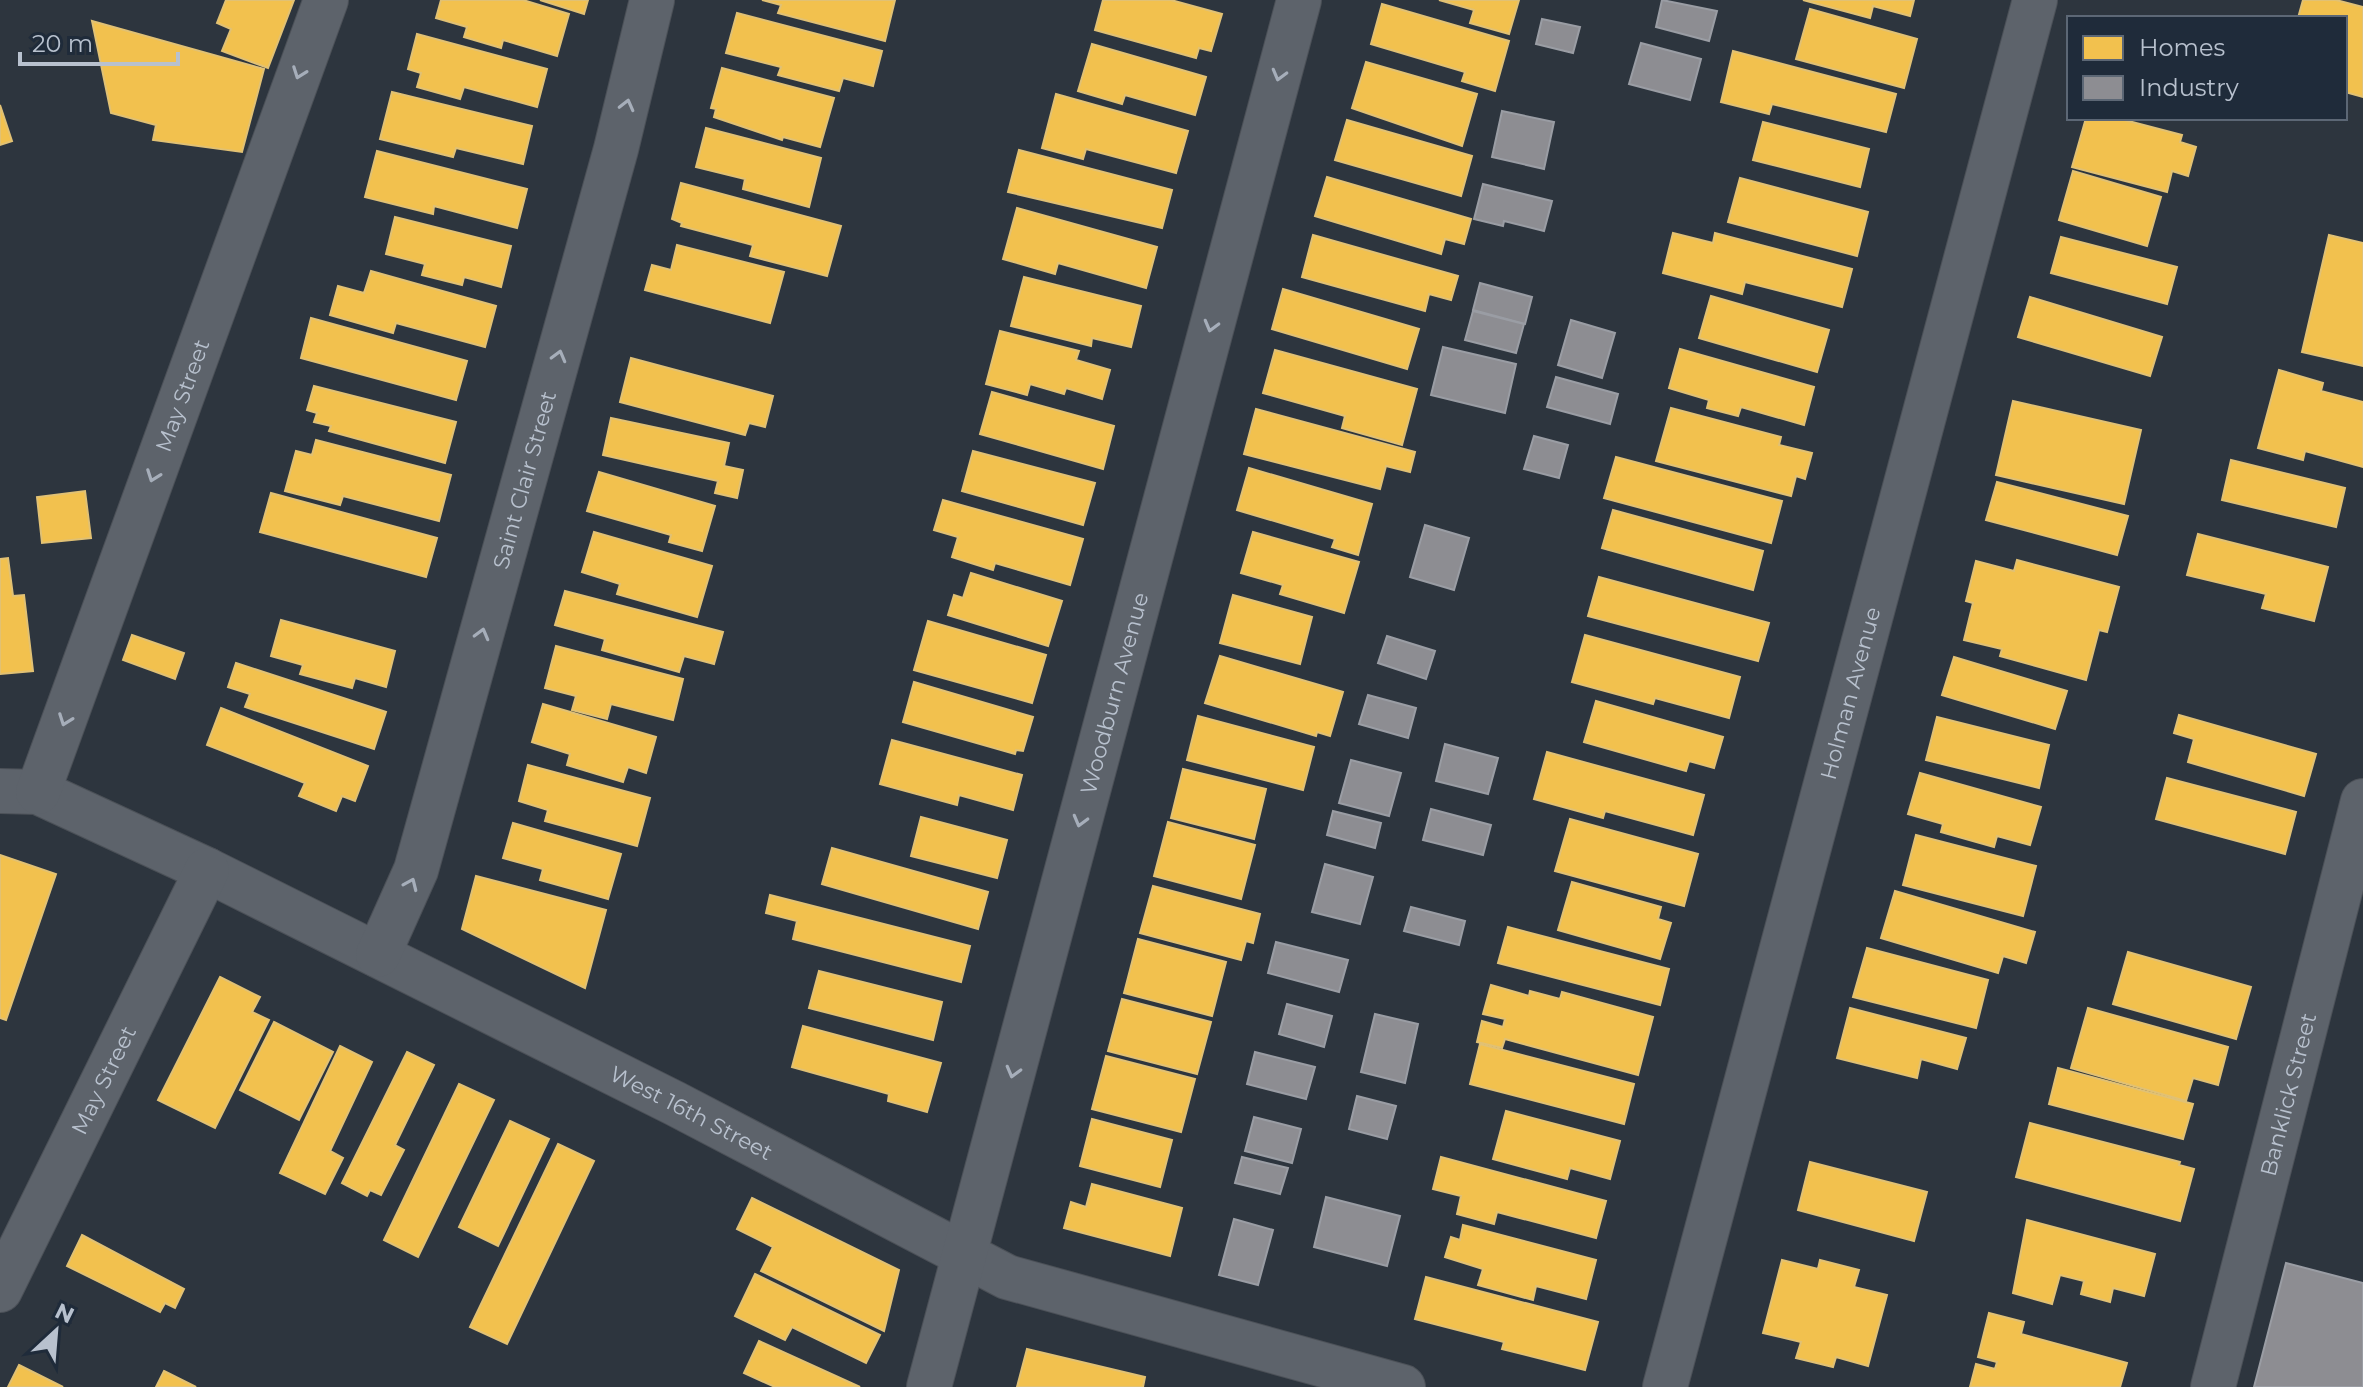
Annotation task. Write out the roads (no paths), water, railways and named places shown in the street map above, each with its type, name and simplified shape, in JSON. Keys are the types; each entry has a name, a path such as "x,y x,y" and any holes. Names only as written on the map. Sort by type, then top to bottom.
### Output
{"street":[{"name":"May Street","path":"19,792 326,0"},
{"name":"Saint Clair Street","path":"378,955 416,870 616,149 652,0"},
{"name":"Woodburn Avenue","path":"929,1387 1299,0"},
{"name":"Holman Avenue","path":"1665,1387 2035,0"},
{"name":"West 16th Street","path":"19,792 207,870 1007,1277 1403,1387"},
{"name":"Banklick Street","path":"2213,1387 2363,801"},
{"name":"May Street","path":"0,1290 207,870"}]}
